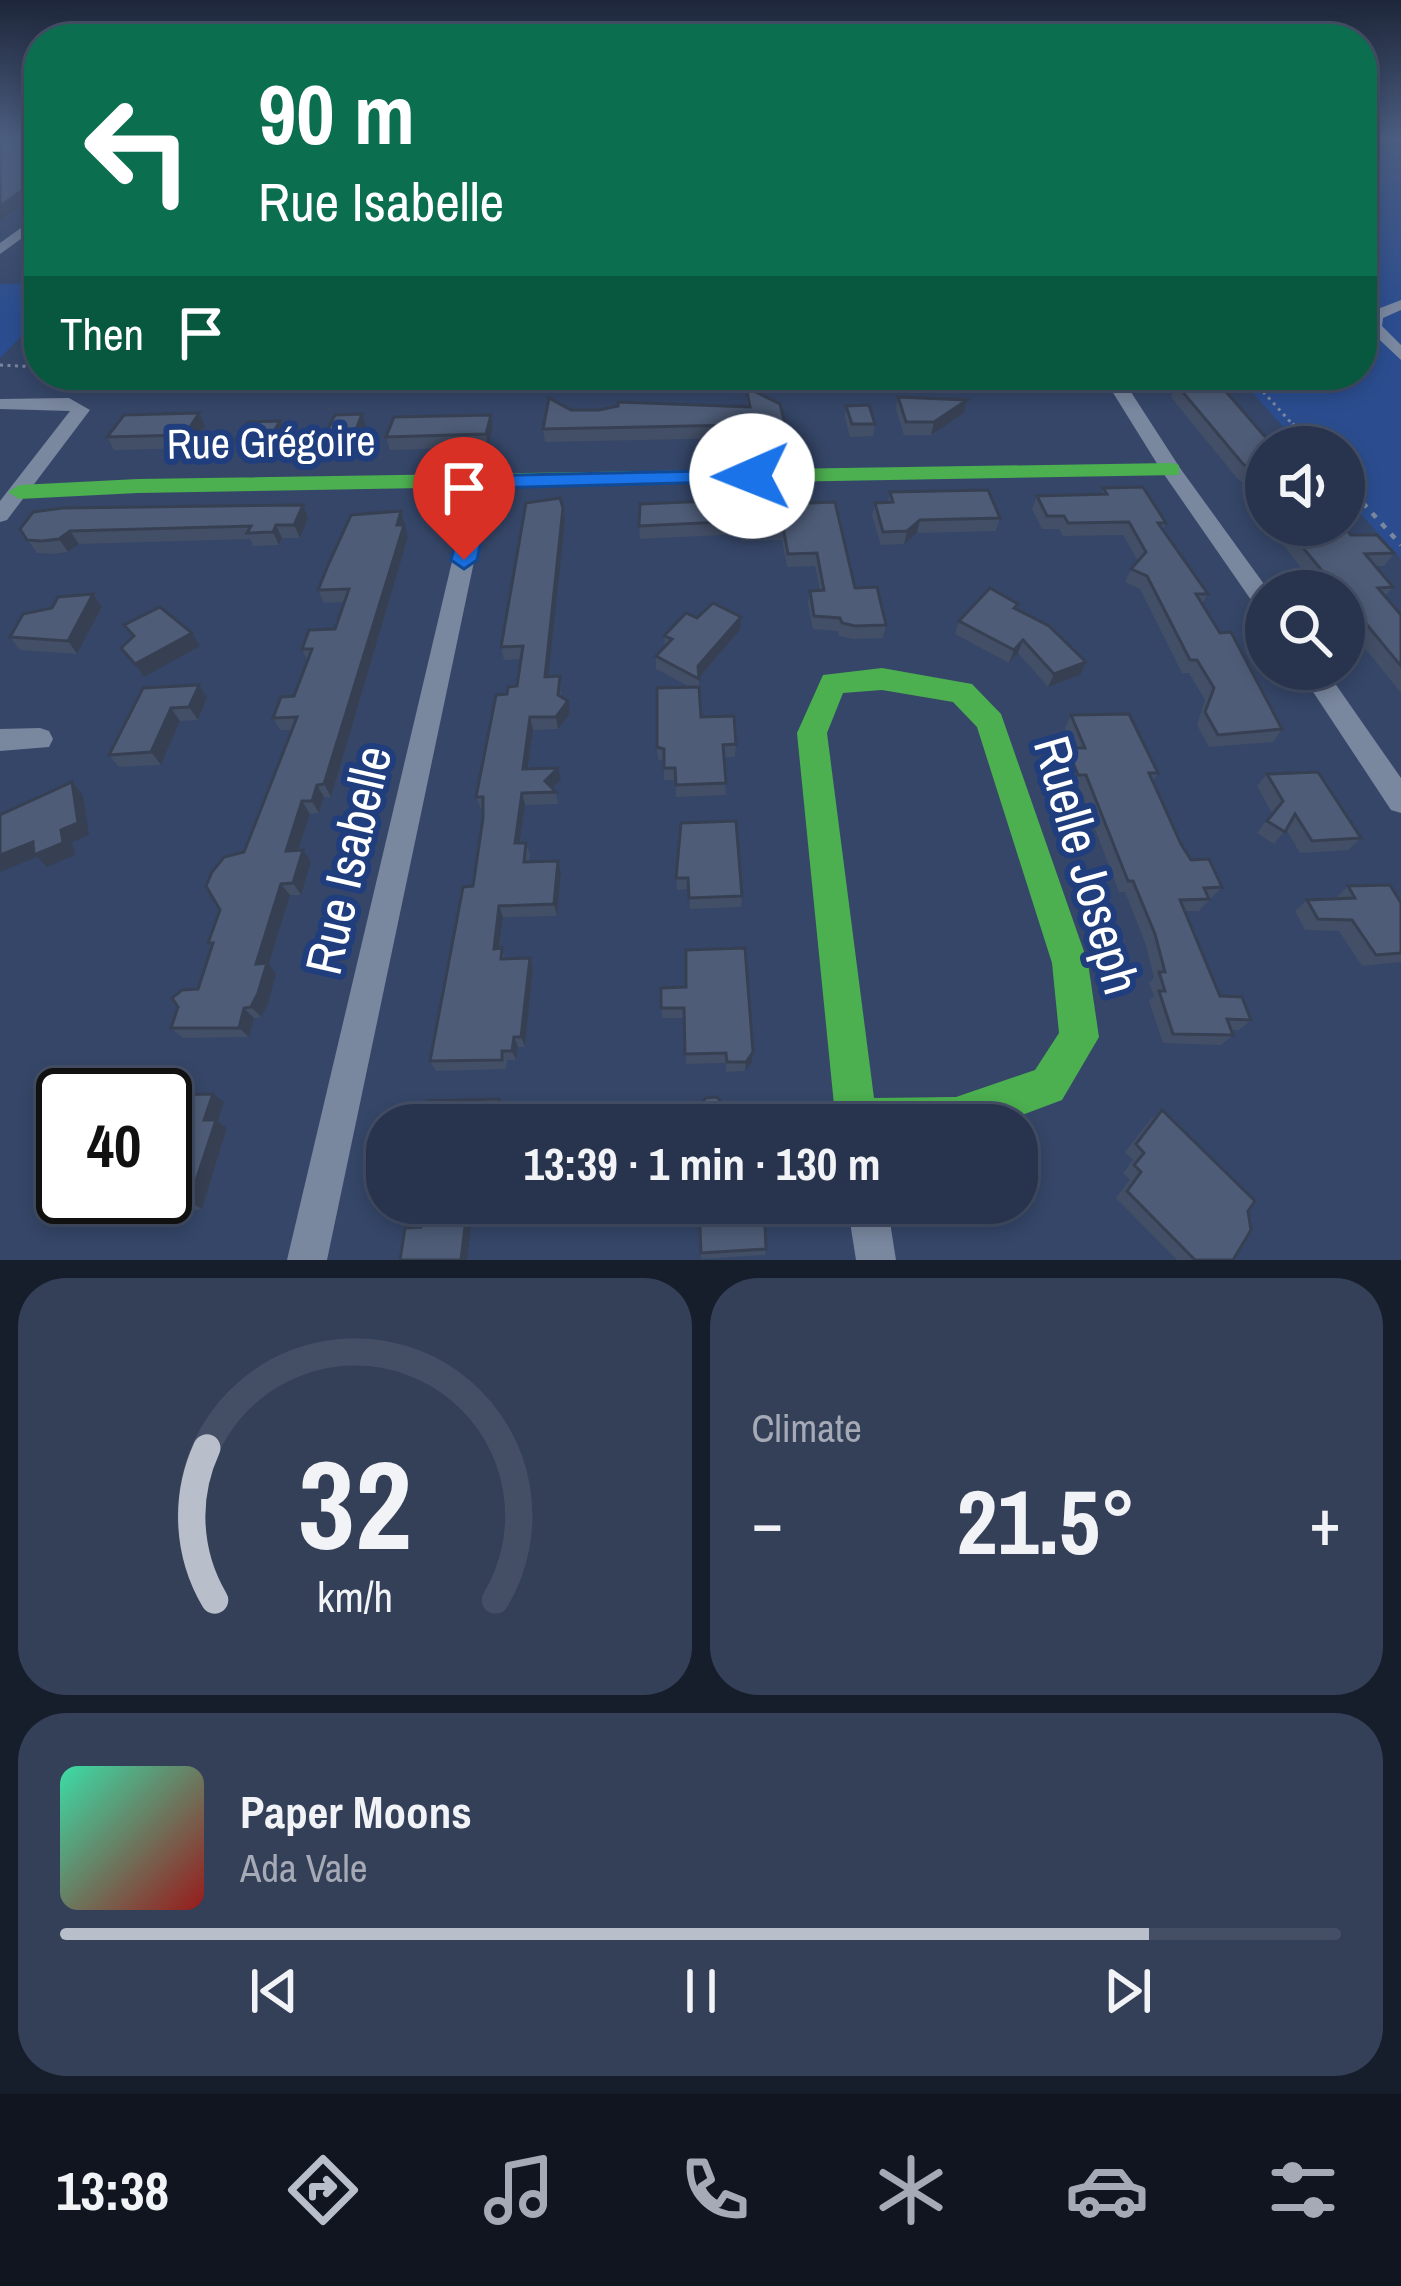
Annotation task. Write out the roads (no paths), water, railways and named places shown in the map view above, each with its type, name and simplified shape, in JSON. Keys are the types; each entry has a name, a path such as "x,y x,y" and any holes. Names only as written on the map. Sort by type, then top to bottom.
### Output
{"street":[{"path":"0,250 24,231"},
{"path":"1377,330 1401,355"},
{"path":"1120,390 1245,574"},
{"path":"0,404 69,404 81,410 0,514"},
{"name":"Rue Grégoire","path":"19,493 1171,470"},
{"name":"Rue Isabelle","path":"307,1260 482,481"},
{"name":"Ruelle Joseph","path":"881,679 962,692 990,722 1070,963 1079,1036 1048,1085 956,1118 857,1122 812,733 833,683 881,679"},
{"path":"1324,690 1401,801"},
{"path":"0,740 40,739"},
{"path":"870,1224 876,1260"}]}
